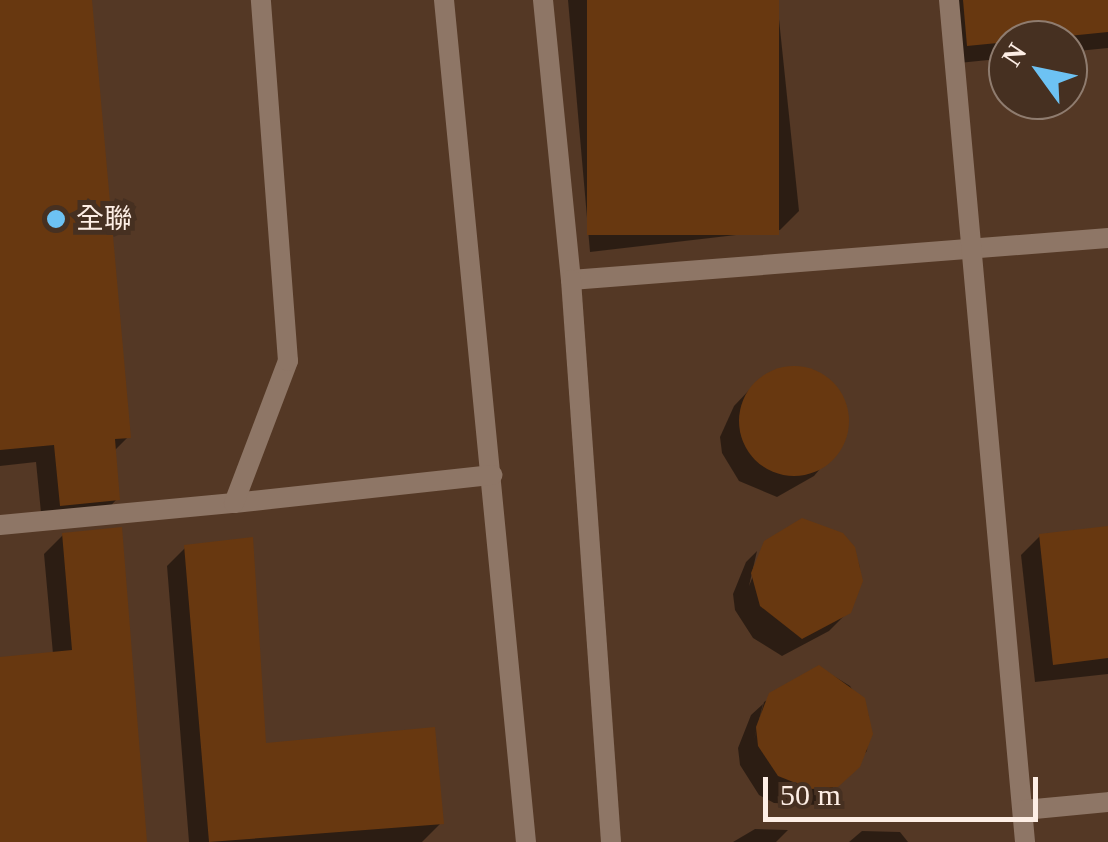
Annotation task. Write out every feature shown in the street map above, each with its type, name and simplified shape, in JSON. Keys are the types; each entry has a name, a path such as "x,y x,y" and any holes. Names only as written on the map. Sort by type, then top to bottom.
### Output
{"lane":[{"path":"234,503 288,361 261,0"},
{"path":"444,0 526,842"},
{"path":"543,0 570,280 611,842"},
{"path":"949,0 1025,842"},
{"path":"570,280 1108,238"},
{"path":"0,525 492,475"},
{"path":"1024,810 1108,802"}],"shaded area":[{"path":"0,0 1108,0 1108,842 0,842"}],"building":[{"name":"全聯","path":"0,0 92,0 131,438 115,439 120,500 60,506 54,445 0,450"},
{"path":"587,0 779,0 779,235 587,235"},
{"path":"963,0 1108,0 1108,32 1088,34 1088,20 988,20 988,44 967,46"},
{"path":"794,366 815,370 833,382 845,400 849,421 845,442 833,460 815,472 794,476 773,472 755,460 743,442 739,421 743,400 755,382 773,370"},
{"path":"802,518 843,533 855,547 863,581 851,613 802,639 760,606 751,573 764,541"},
{"path":"1108,526 1108,658 1053,665 1039,534"},
{"path":"122,527 147,842 0,842 0,657 72,650 62,533"},
{"path":"253,537 266,743 435,727 444,824 209,842 184,545"},
{"path":"819,665 865,698 873,734 860,767 838,787 811,789 778,776 758,746 756,727 769,693"}],"place":[{"name":"全聯","path":"56,219"}]}
